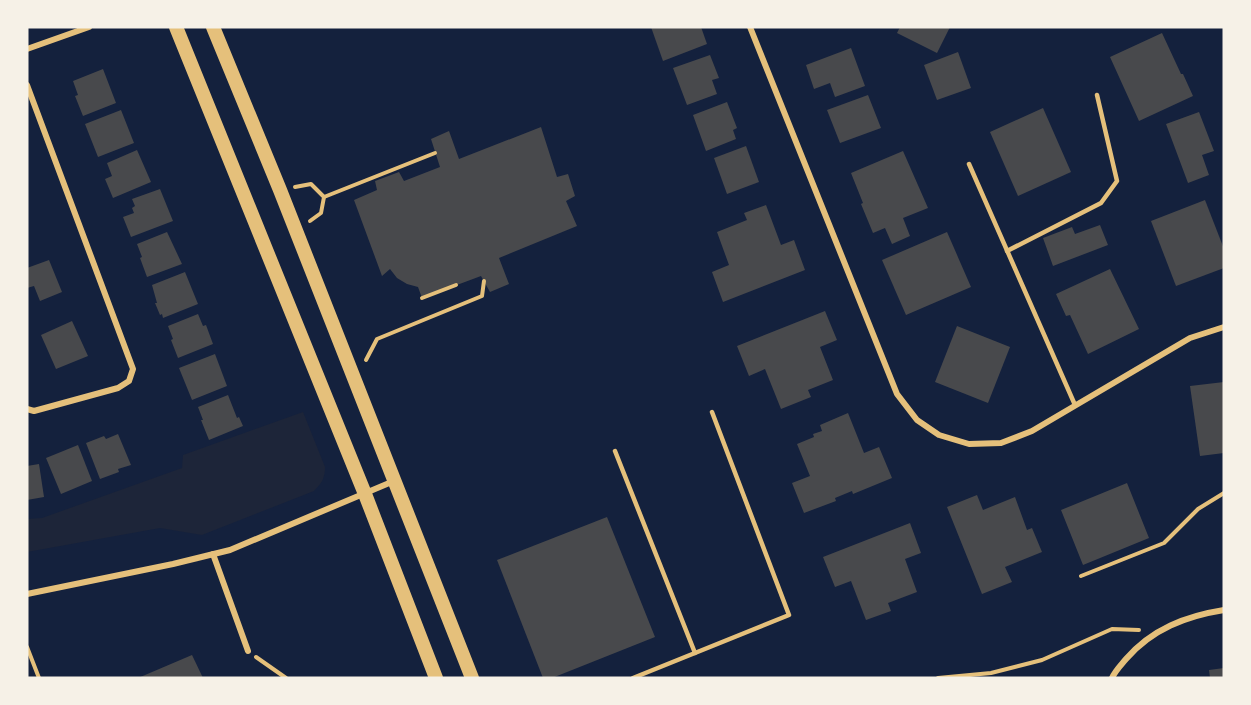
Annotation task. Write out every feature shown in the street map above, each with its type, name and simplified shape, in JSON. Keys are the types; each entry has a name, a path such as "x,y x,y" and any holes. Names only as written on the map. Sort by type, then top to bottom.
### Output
{"main road":[{"path":"176,27 436,678"},
{"path":"213,27 280,190 472,678"}],"street":[{"path":"27,50 89,27"},
{"path":"750,27 897,394 917,420 939,435 969,444 1001,443 1032,431 1190,338 1224,327"},
{"path":"27,85 133,369 129,381 118,388 34,411 27,409"},
{"path":"27,594 230,550 394,481"},
{"path":"213,554 249,651"},
{"path":"1112,678 1134,650 1159,631 1187,618 1224,610"}],"lane":[{"path":"1007,251 1101,203 1117,181 1097,95"},
{"path":"969,164 1075,405"},
{"path":"633,678 789,615 712,412"},
{"path":"615,451 695,653"}],"path":[{"path":"324,197 435,153"},
{"path":"295,187 311,184 324,197"},
{"path":"309,222 321,213 324,197"},
{"path":"365,361 377,339 482,296 484,281"},
{"path":"422,298 456,285"},
{"path":"1081,576 1164,543 1198,509 1224,493"},
{"path":"938,678 991,674 1042,660 1112,629 1159,631"},
{"path":"27,647 39,678"},
{"path":"249,651 286,678"}],"shaded area":[{"path":"303,412 325,467 322,480 314,491 202,535 160,528 27,552 27,519 42,518 182,468 183,455"}],"building":[{"path":"651,27 701,27 707,44 663,61"},
{"path":"900,27 950,27 937,53 897,33"},
{"path":"1162,33 1193,96 1139,121 1110,57"},
{"path":"851,48 865,86 835,97 830,83 814,89 806,65"},
{"path":"958,52 971,88 937,100 924,65"},
{"path":"710,55 719,78 712,80 717,94 687,105 673,68"},
{"path":"103,69 116,103 83,116 75,96 78,95 73,81"},
{"path":"868,95 881,128 840,143 827,110"},
{"path":"727,102 737,128 733,130 736,139 706,151 693,115"},
{"path":"1043,108 1071,172 1018,196 990,132"},
{"path":"121,110 134,143 98,157 85,124"},
{"path":"1199,112 1214,151 1202,155 1209,175 1188,183 1166,124"},
{"path":"541,127 557,177 568,174 575,196 566,201 577,226 499,258 509,284 490,292 481,276 422,298 418,287 397,278 390,269 382,276 354,200 377,190 375,181 399,172 404,181 440,167 431,139 449,131 459,159"},
{"path":"746,146 759,182 727,194 714,158"},
{"path":"137,150 151,182 113,198 105,179 112,176 107,163"},
{"path":"903,151 928,208 903,218 910,236 892,244 885,228 873,233 851,173"},
{"path":"160,189 173,221 131,237 123,217 134,213 132,208 135,206 132,199"},
{"path":"1205,200 1224,249 1224,268 1176,286 1151,221"},
{"path":"766,205 781,245 794,240 805,270 723,302 712,272 729,265 717,232 747,220 744,213"},
{"path":"1100,225 1108,245 1053,266 1043,238 1072,227 1075,234"},
{"path":"167,232 182,264 147,277 137,244"},
{"path":"947,232 971,287 906,315 882,260"},
{"path":"49,260 62,292 40,301 34,286 27,288 27,268"},
{"path":"1110,269 1139,329 1088,354 1070,315 1066,316 1056,294"},
{"path":"185,272 198,304 163,318 155,303 157,303 152,285"},
{"path":"825,311 837,340 820,347 833,380 808,390 811,397 781,409 765,369 749,376 737,346"},
{"path":"198,314 203,326 206,325 213,344 178,358 168,326"},
{"path":"72,321 88,356 56,369 41,335"},
{"path":"957,326 1010,347 988,403 935,382"},
{"path":"215,354 227,386 192,400 179,368"},
{"path":"1224,382 1224,453 1200,456 1190,386"},
{"path":"228,395 237,418 239,417 243,426 209,440 198,407"},
{"path":"848,413 864,453 879,447 892,478 853,494 852,491 835,498 836,501 804,513 792,483 810,476 797,444 822,431 820,425"},
{"path":"118,434 131,465 100,479 86,443 104,436 106,439"},
{"path":"78,445 92,481 61,494 46,458"},
{"path":"39,464 44,497 27,500 27,466"},
{"path":"1127,483 1149,538 1083,565 1061,510"},
{"path":"977,495 983,510 1015,497 1027,530 1032,528 1042,552 1005,567 1012,582 982,594 947,507"},
{"path":"607,517 655,637 552,678 543,678 497,560"},
{"path":"910,523 921,553 905,559 917,592 888,603 891,611 866,620 851,581 835,587 823,557"},
{"path":"192,655 203,678 138,678"},
{"path":"1224,668 1224,678 1210,678 1209,670"}]}
